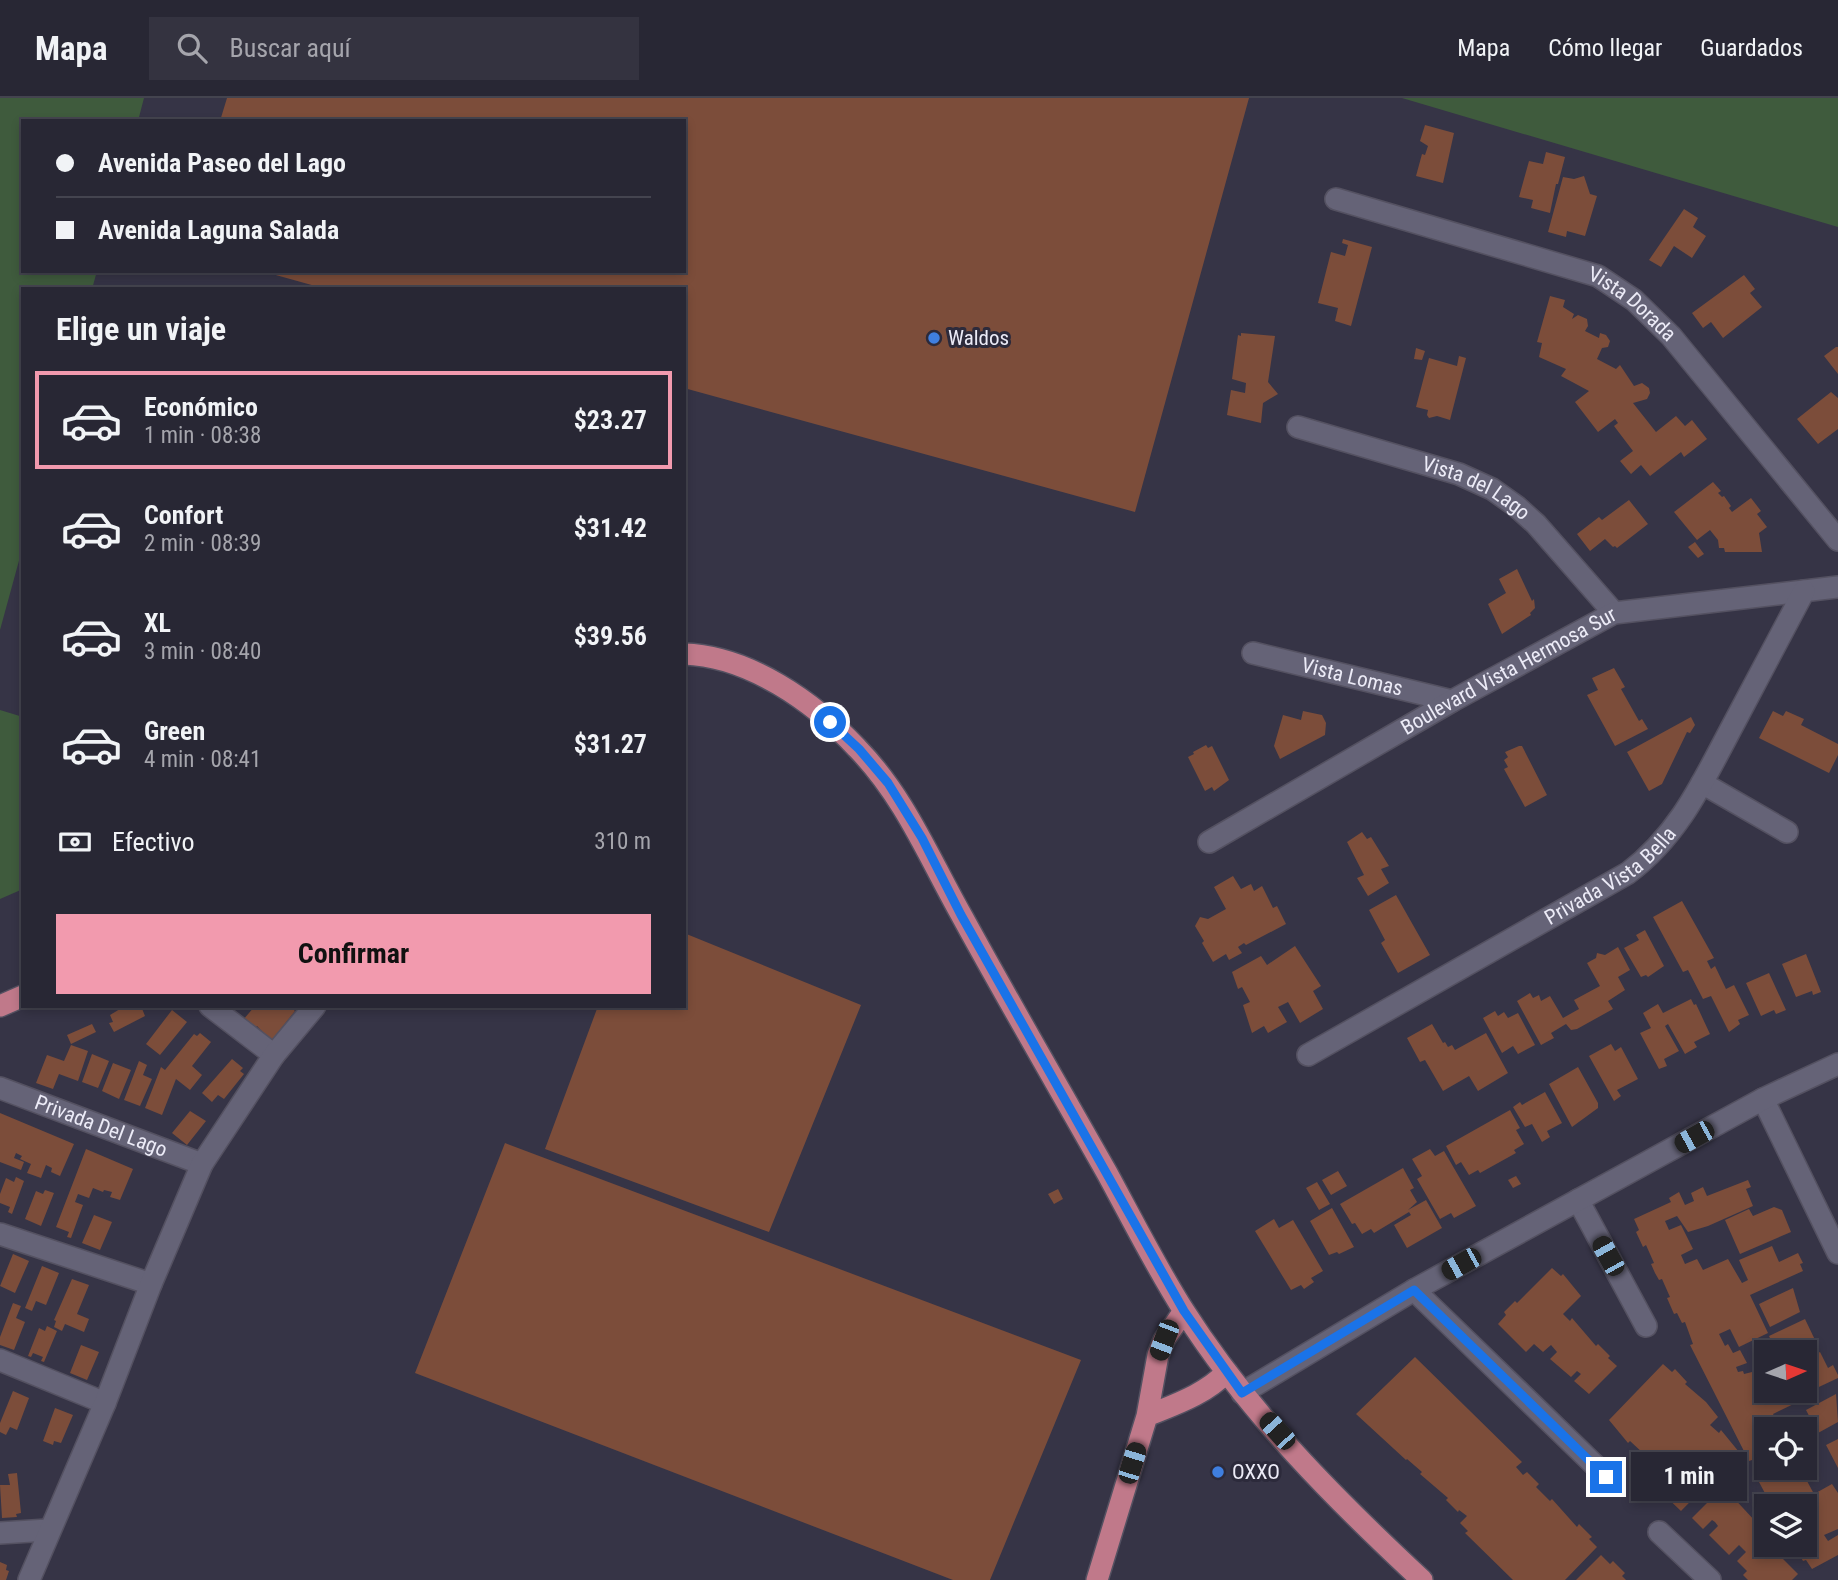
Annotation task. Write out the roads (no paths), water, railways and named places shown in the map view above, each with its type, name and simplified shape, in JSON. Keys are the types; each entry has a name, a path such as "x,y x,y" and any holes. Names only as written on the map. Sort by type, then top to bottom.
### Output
{"main road":[{"path":"686,654 704,654 734,665 794,695 830,722 859,749 888,783 922,838 961,915 1184,1311 1242,1393 1346,1509 1423,1580"},
{"path":"0,1006 21,997"},
{"path":"1097,1580 1147,1416 1158,1355 1164,1340 1184,1311"},
{"path":"1147,1416 1199,1395 1227,1372"}],"street":[{"name":"Vista Dorada","path":"1336,199 1598,276 1634,300 1671,336 1838,540"},
{"name":"Vista del Lago","path":"1298,427 1459,474 1492,489 1536,524 1614,613"},
{"name":"Boulevard Vista Hermosa Sur","path":"1209,842 1452,701 1614,613 1838,587"},
{"name":"Privada Vista Bella","path":"1308,1055 1628,873 1651,856 1667,838 1702,783 1804,591"},
{"name":"Vista Lomas","path":"1253,653 1452,701"},
{"path":"1702,783 1787,832"},
{"path":"213,1008 274,1055"},
{"path":"29,1580 48,1530 105,1403 151,1284 202,1164 274,1055 313,1008"},
{"path":"1242,1393 1414,1290 1763,1099 1838,1064"},
{"name":"Privada Del Lago","path":"0,1088 202,1164"},
{"path":"1763,1099 1838,1253"},
{"path":"1578,1200 1646,1326"},
{"path":"0,1234 151,1284"},
{"path":"1414,1290 1606,1477"},
{"path":"0,1360 105,1403"},
{"path":"0,1534 48,1530"},
{"path":"1659,1532 1710,1580"}],"place":[{"name":"Waldos","path":"934,338"},
{"name":"OXXO","path":"1218,1472"}]}
